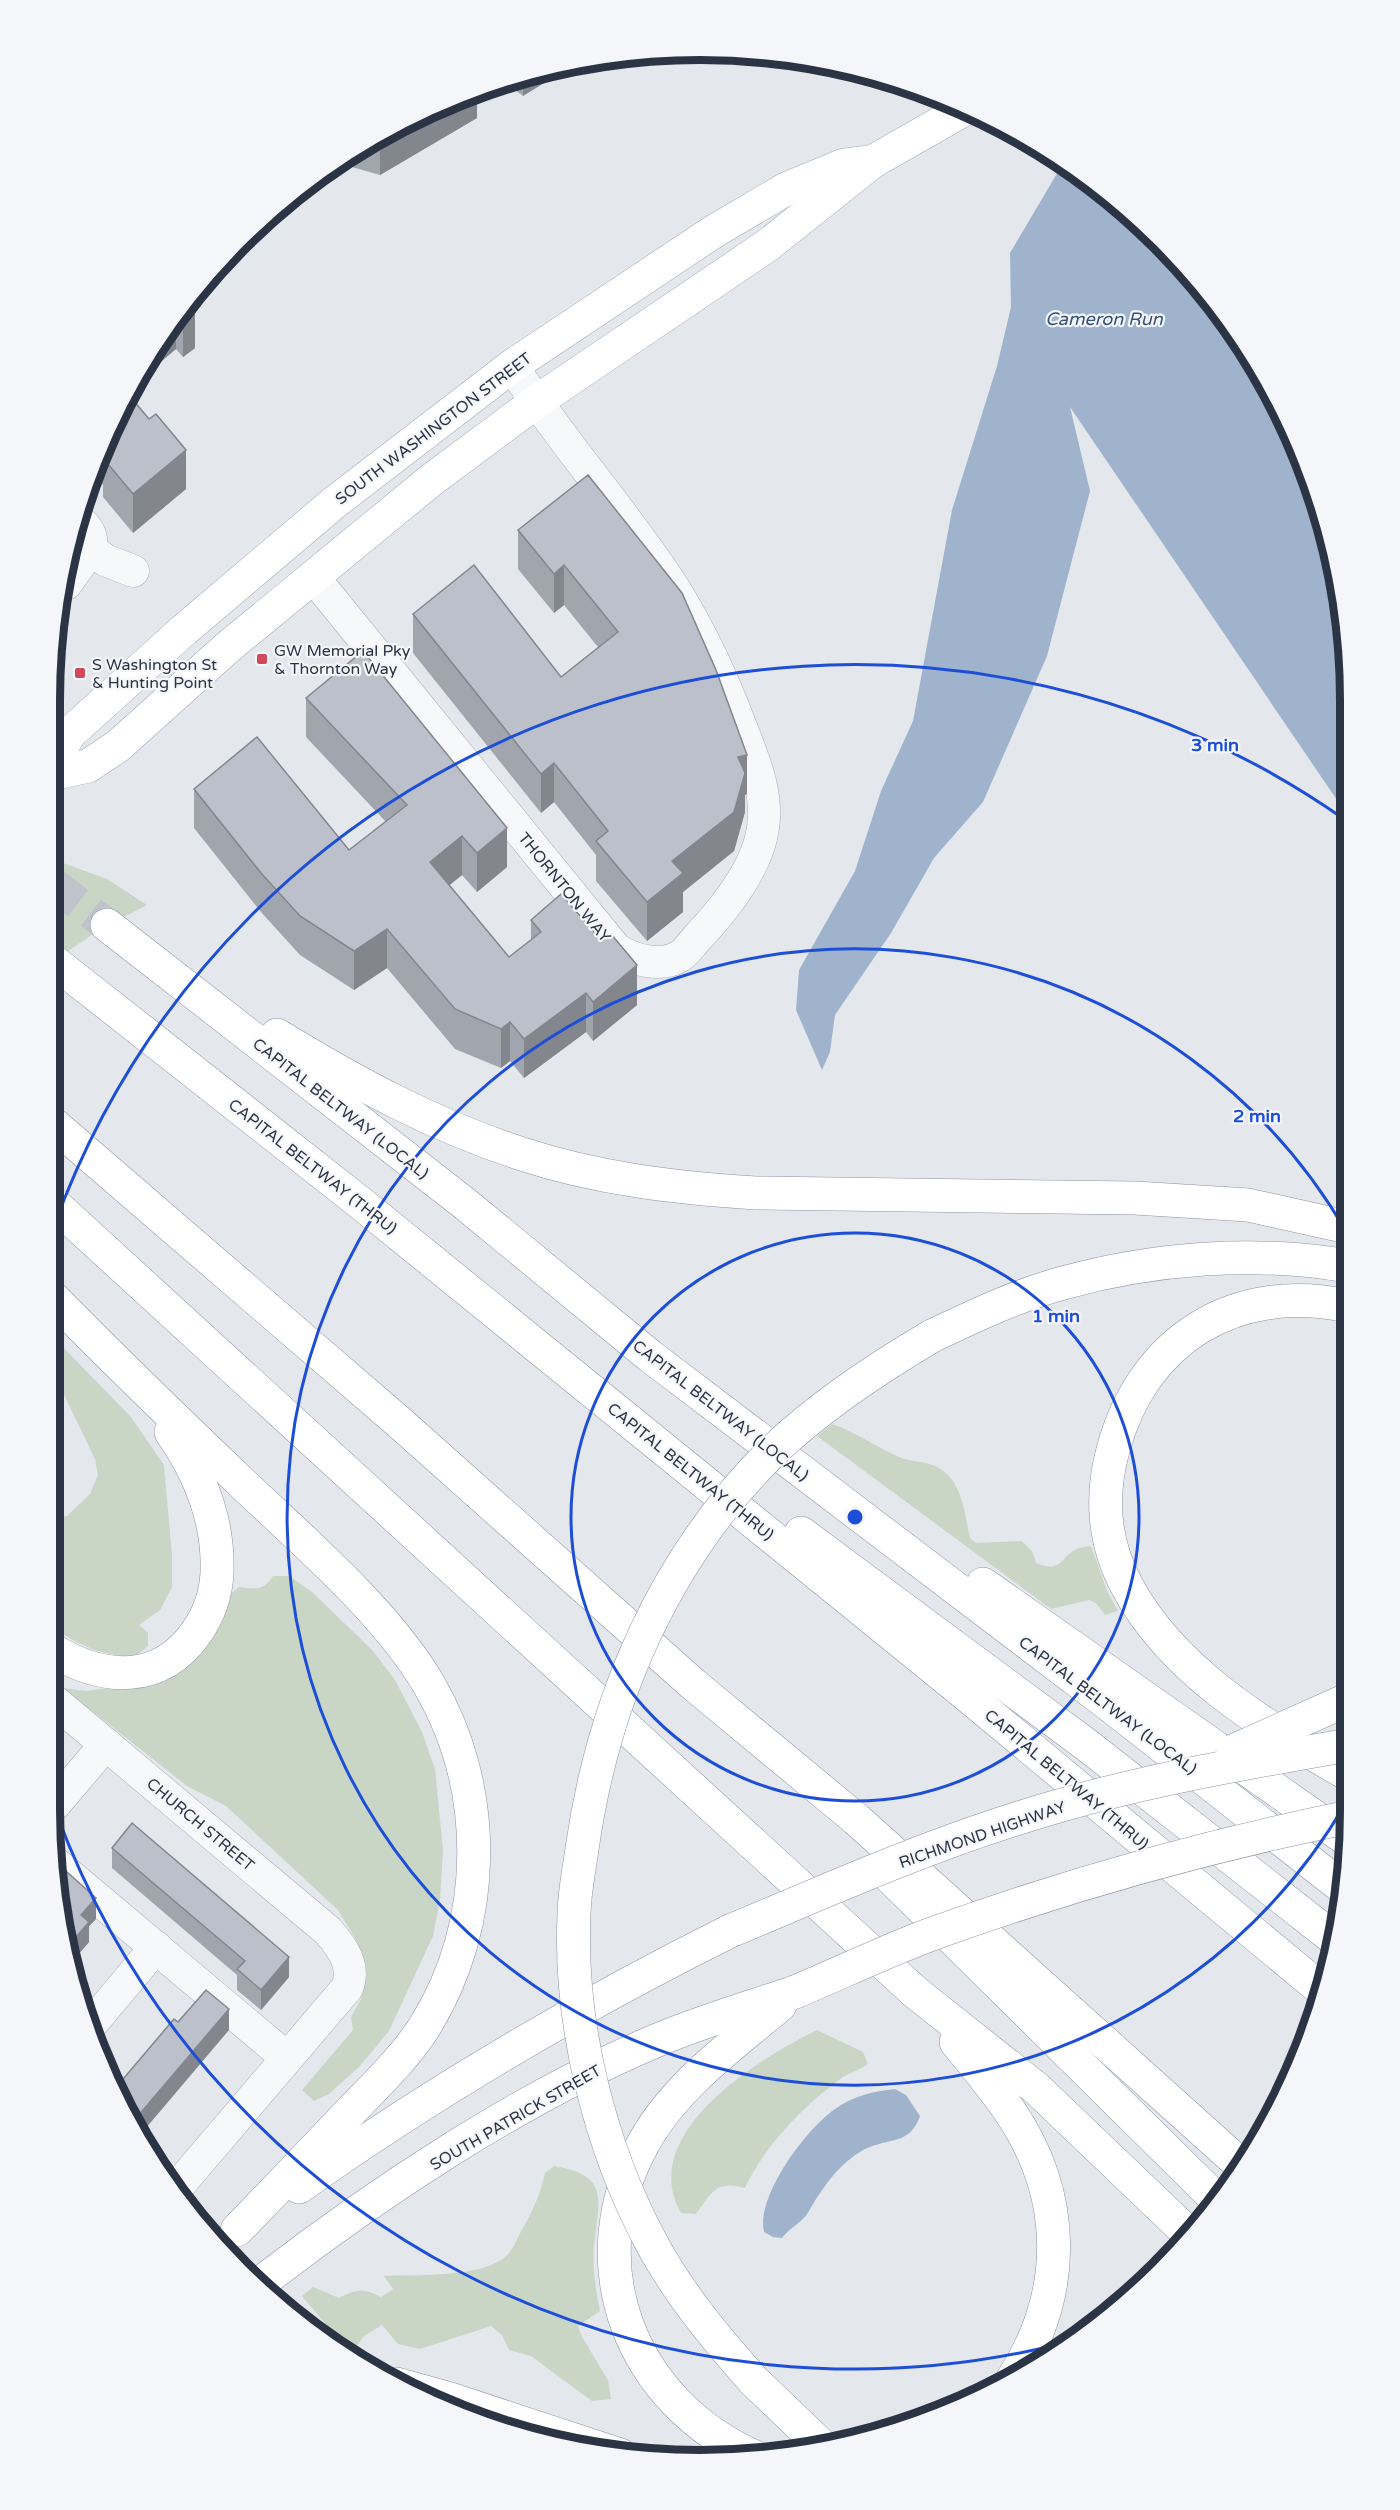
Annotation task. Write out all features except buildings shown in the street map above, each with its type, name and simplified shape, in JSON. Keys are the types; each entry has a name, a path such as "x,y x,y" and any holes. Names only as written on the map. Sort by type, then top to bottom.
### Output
{"main road":[{"name":"SOUTH WASHINGTON STREET","path":"60,771 88,766 117,746 228,646 430,481 536,402 768,245 872,162 956,114"},
{"name":"SOUTH WASHINGTON STREET","path":"60,753 68,735 184,630 335,502 512,366 713,232 786,189 844,165 872,162"},
{"name":"CAPITAL BELTWAY (LOCAL)","path":"1336,1882 1112,1707 650,1356 464,1203 107,925 329,1067 394,1101 485,1141 582,1171 698,1190 825,1195 1135,1198 1248,1205 1340,1225"},
{"name":"CAPITAL BELTWAY (THRU)","path":"60,967 358,1202 954,1684 1315,1985"},
{"path":"60,1130 400,1423 693,1684 856,1819 1236,2160"},
{"path":"358,1202 1088,1746 1328,1934"},
{"path":"60,1209 915,1992 1036,2088 1184,2229"},
{"path":"815,2440 753,2380 710,2331 677,2287 650,2240 606,2134 580,2031 574,1916 595,1776 605,1735 630,1665 672,1583 694,1546 754,1472 807,1422 849,1389 932,1336 1012,1301 1062,1283 1132,1268 1235,1259 1340,1265"},
{"path":"1340,1304 1315,1299 1274,1301 1236,1310 1205,1324 1179,1342 1156,1364 1135,1391 1120,1422 1105,1486 1106,1519 1112,1553 1127,1587 1148,1620 1219,1690 1340,1769"},
{"path":"60,1305 135,1382 328,1565 396,1638 428,1682 445,1716 465,1774 473,1819 475,1860 471,1899 463,1937 447,1982 424,2028 380,2081 228,2238"},
{"path":"60,1654 91,1669 116,1673 144,1672 169,1661 188,1644 212,1604 217,1576 217,1546 211,1509 192,1464 135,1382"},
{"path":"868,1523 940,1554 1339,1834"},
{"path":"693,1684 1212,2195"},
{"path":"1179,1774 1315,1717 1340,1704"},
{"name":"RICHMOND HIGHWAY","path":"228,2238 437,2093 553,2024 730,1931 955,1840 1022,1817 1179,1774 1340,1746"},
{"path":"737,2449 703,2428 675,2402 650,2373 630,2336 618,2297 614,2253 616,2215 624,2182 643,2143 662,2114 717,2058 795,1992 927,1936 1059,1891 1138,1866 1242,1839 1340,1819"},
{"name":"SOUTH PATRICK STREET","path":"265,2279 311,2243 420,2172 564,2085 654,2041 795,1992"},
{"path":"915,1992 1011,2112 1036,2161 1048,2197 1055,2234 1050,2299 1039,2333 1022,2363"},
{"path":"452,2400 550,2432"}],"street":[{"name":"THORNTON WAY","path":"314,578 616,950 630,958 653,962 680,957 707,927 751,865 763,831 765,806 758,774 728,691 699,631 658,564 536,402 512,366"},
{"path":"72,576 91,549 93,540 85,525"},
{"path":"91,549 105,560 133,571"},
{"name":"CHURCH STREET","path":"60,1706 328,1931 344,1951 351,1975 347,1988 287,2058"},
{"path":"60,1798 105,1744"},
{"path":"63,1869 287,2058 180,2184"},
{"path":"95,2019 156,1947"}],"green space":[{"path":"60,862 107,879 147,905 99,930 60,957"},
{"path":"60,1344 131,1417 164,1465 172,1555 172,1587 160,1610 139,1625 148,1633 148,1646 134,1657 112,1655 92,1649 60,1632 60,1517 67,1516 90,1494 98,1475 95,1459 60,1386"},
{"path":"832,1424 899,1457 931,1464 944,1472 957,1488 964,1507 970,1538 976,1543 1022,1541 1032,1551 1036,1563 1051,1567 1060,1563 1071,1552 1091,1546 1107,1591 1118,1611 1105,1615 1096,1603 1089,1600 1051,1609 817,1436"},
{"path":"273,1576 289,1576 312,1592 373,1651 395,1680 422,1732 435,1769 443,1850 440,1900 433,1936 389,2031 360,2066 329,2094 314,2101 302,2090 353,2030 351,2017 361,1999 367,1974 355,1938 338,1910 226,1806 187,1786 63,1688 85,1691 110,1688 204,1649 223,1621 228,1596 239,1587 263,1587"},
{"path":"817,2030 863,2052 868,2064 843,2077 787,2126 763,2156 745,2188 721,2187 711,2194 696,2214 681,2213 672,2184 675,2155 689,2128 710,2103 736,2080 792,2043"},
{"path":"554,2166 573,2170 585,2176 593,2184 597,2193 598,2217 594,2263 600,2311 578,2326 582,2337 608,2380 611,2399 592,2401 531,2356 509,2350 502,2335 491,2326 420,2349 398,2344 382,2325 364,2336 356,2347 335,2335 302,2296 313,2287 339,2298 360,2291 381,2297 393,2289 384,2276 450,2274 485,2267 499,2261 513,2247 530,2215 545,2173"}],"water":[{"name":"Cameron Run","path":"1059,170 1090,192 1153,247 1208,310 1254,380 1274,417 1306,494 1328,575 1339,658 1340,808 1070,407 1090,491 1047,656 983,802 934,858 891,933 835,1015 830,1052 822,1070 796,1010 799,970 855,871 881,791 913,721 952,510 997,366 1011,307 1010,253"},
{"path":"895,2089 906,2095 920,2116 910,2133 869,2147 852,2157 831,2178 800,2222 782,2238 773,2237 764,2232 764,2217 775,2183 798,2147 811,2132 835,2109 856,2097"}],"tunnel":[{"path":"60,889 107,925"}],"place":[{"name":"GW Memorial Pky & Thornton Way","path":"262,659"},
{"name":"S Washington St & Hunting Point","path":"80,673"}]}
